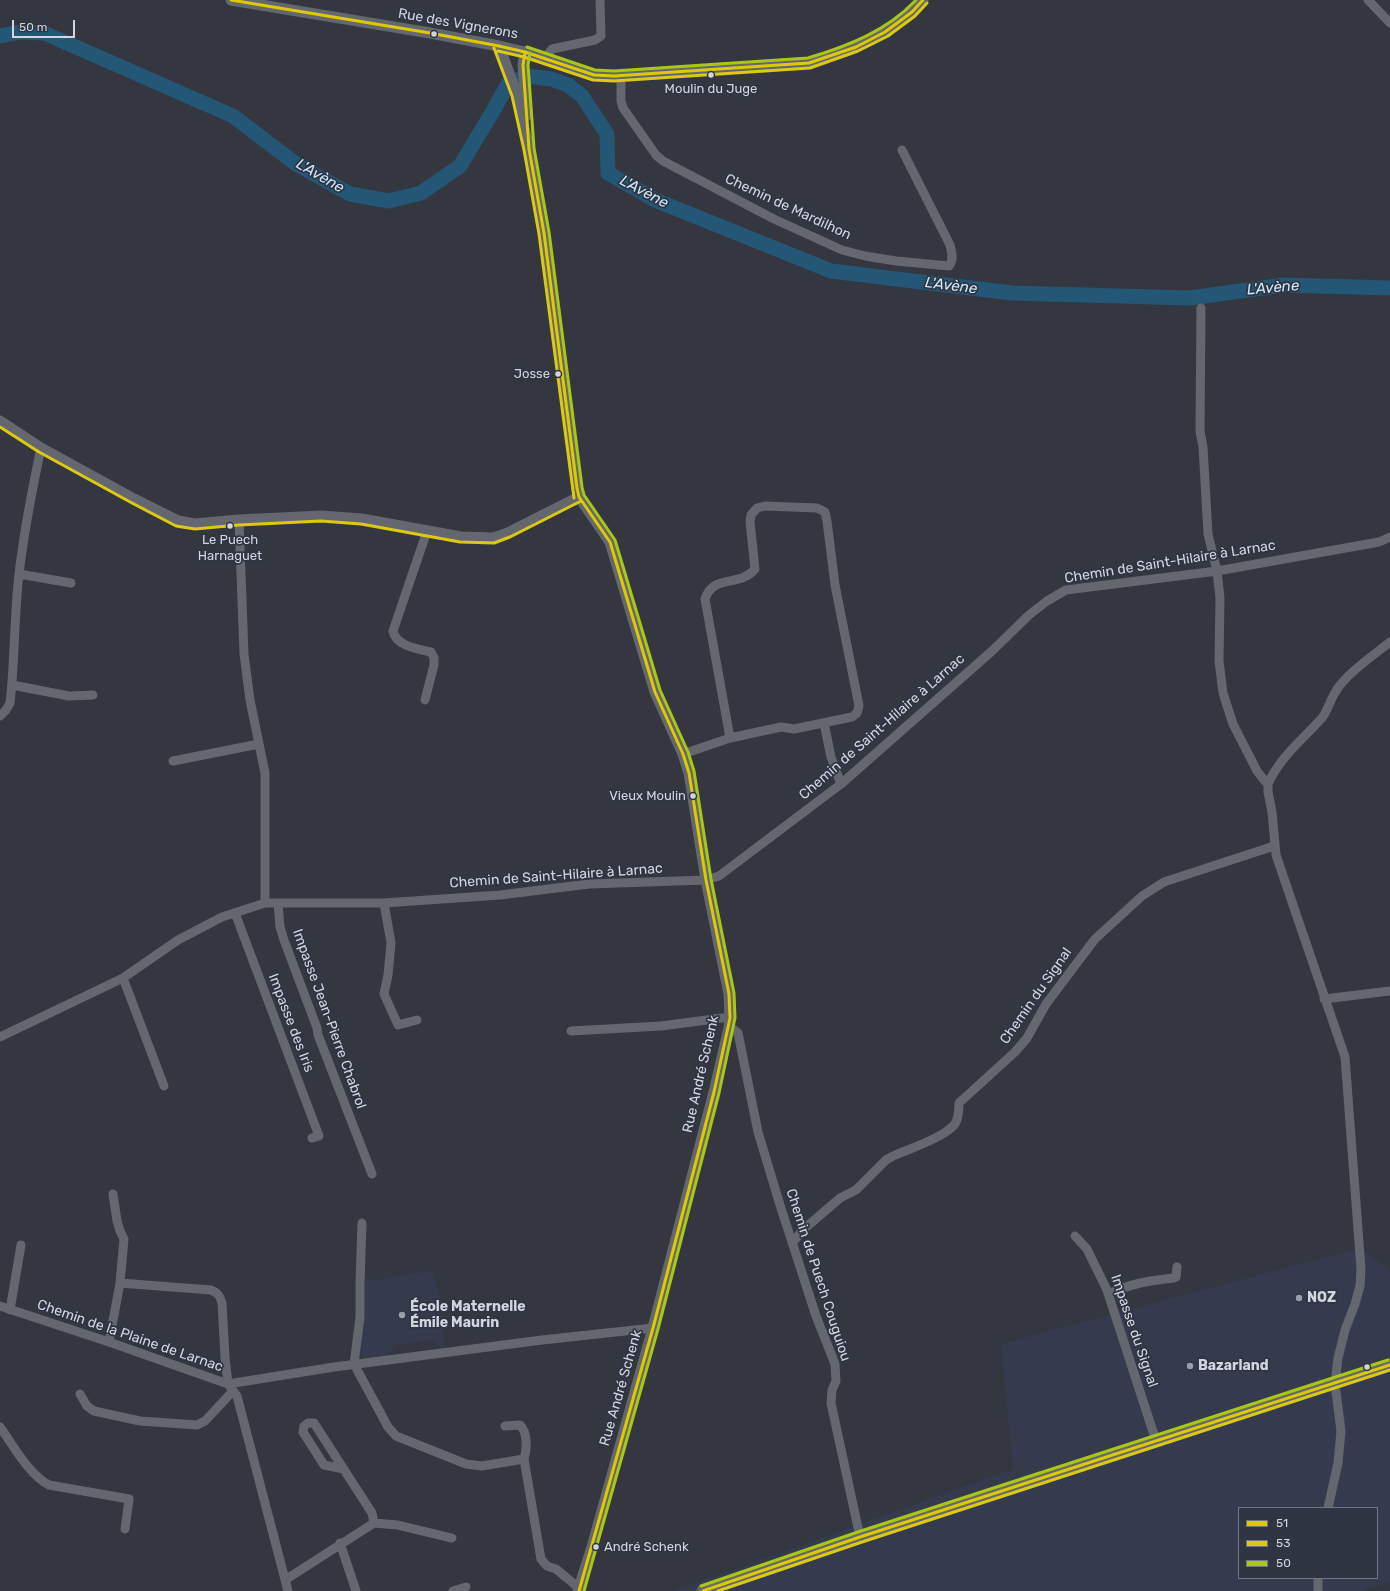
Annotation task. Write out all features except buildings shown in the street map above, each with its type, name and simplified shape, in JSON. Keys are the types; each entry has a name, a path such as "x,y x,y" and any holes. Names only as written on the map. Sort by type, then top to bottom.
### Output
{"main road":[{"path":"703,1591 860,1537 1390,1365"}],"street":[{"name":"Rue des Vignerons","path":"231,0 499,46 526,52 594,75 621,76 809,63 838,55 885,32 903,21 923,0"},
{"path":"545,58 552,49 595,40 600,36 600,0"},
{"path":"1368,0 1390,23"},
{"name":"Rue André Schenk","path":"499,46 521,94"},
{"name":"Rue André Schenk","path":"526,52 523,65 521,94 544,233 577,488 579,497 610,542 656,692 683,754 689,773 706,880 729,994 730,1023 714,1092 653,1328 579,1590"},
{"name":"Chemin de Mardilhon","path":"621,76 621,101 623,108 656,155 663,161 774,219 842,250 865,256 896,261 949,266 951,264 952,255 950,245 902,150"},
{"path":"1201,308 1200,431 1203,447 1208,534 1217,571 1220,598 1219,661 1223,693 1233,724 1257,771 1268,784"},
{"path":"0,421 41,448 134,499 178,521 195,524 239,520 321,516 362,519 462,538 494,538 508,533 579,497"},
{"path":"0,716 10,703 14,628 19,574 27,514 41,448"},
{"path":"683,754 730,738 781,727 794,729 852,717 857,713 859,706 835,585 825,512 817,508 765,506 757,508 751,515 750,522 755,569 750,576 713,586 708,591 705,599 730,738"},
{"path":"239,520 244,654 250,700 265,773 265,903"},
{"path":"425,700 434,665 434,658 430,652 412,648 400,642 394,637 393,631 427,531"},
{"name":"Chemin de Saint-Hilaire à Larnac","path":"0,1037 123,978 178,940 222,917 265,903 384,903 500,895 589,884 706,880 719,876 841,784 992,651 1029,615 1047,601 1066,590 1217,571 1379,542 1390,537"},
{"path":"19,574 71,583"},
{"path":"1328,1507 1338,1463 1341,1431 1335,1384 1340,1346 1360,1286 1361,1269 1345,1057 1324,999 1274,846 1272,812 1268,784 1290,751 1326,713 1336,691 1341,684 1362,664 1390,642"},
{"path":"12,685 69,696 93,695"},
{"path":"824,723 831,757 841,784"},
{"path":"173,761 259,744"},
{"name":"Chemin du Signal","path":"792,1243 804,1229 840,1198 856,1190 886,1160 945,1133 955,1124 959,1103 1015,1052 1027,1038 1051,998 1095,939 1142,896 1164,882 1274,846"},
{"name":"Impasse Jean-Pierre Chabrol","path":"278,903 280,926 284,940 317,1028 318,1035 365,1142 372,1174"},
{"path":"384,903 391,944 388,975 384,994 398,1025 417,1020"},
{"name":"Impasse des Iris","path":"235,912 319,1136 312,1138"},
{"path":"123,978 164,1086"},
{"path":"1324,999 1390,991"},
{"path":"571,1031 661,1026 722,1018 730,1023"},
{"name":"Chemin de Puech Couguiou","path":"730,1023 733,1029 738,1033 758,1132 792,1243 816,1316 835,1364 836,1381 832,1390 831,1403 860,1537"},
{"path":"109,1342 120,1283 124,1239 117,1221 113,1194"},
{"path":"362,1223 360,1317 354,1364 388,1427 393,1434 401,1438 466,1464 482,1466 524,1459"},
{"name":"Impasse du Signal","path":"1075,1236 1087,1249 1108,1294 1156,1441"},
{"path":"10,1310 21,1244"},
{"path":"1108,1294 1126,1286 1145,1281 1174,1278 1176,1277 1177,1268"},
{"path":"120,1283 211,1290 216,1292 222,1303 225,1357 231,1388"},
{"name":"Chemin de la Plaine de Larnac","path":"0,1306 109,1342 231,1388 237,1396 288,1591"},
{"path":"80,1394 87,1406 94,1410 140,1421 197,1425 205,1421 231,1388 354,1364 542,1340 653,1328"},
{"path":"344,1469 324,1464 303,1432 304,1426 308,1423 314,1423 344,1469 372,1512 374,1523"},
{"path":"505,1426 518,1424 522,1426 526,1449 524,1459 540,1559 547,1566 556,1569 579,1590"},
{"path":"0,1427 33,1473 41,1481 49,1485 129,1499 125,1529"},
{"path":"285,1580 340,1543 374,1523 398,1525 452,1538"},
{"path":"340,1543 356,1591"},
{"path":"1318,1579 1318,1591"},
{"path":"453,1591 466,1587"}],"shaded area":[{"path":"1360,1248 1390,1271 1390,1582 1364,1591 674,1591 1013,1469 1001,1344"},
{"name":"École Maternelle Émile Maurin","path":"430,1271 433,1273 440,1297 445,1347 442,1348 432,1340 394,1345 392,1351 385,1356 361,1358 363,1282"}],"waterway":[{"name":"L'Avène","path":"0,36 20,32 44,33 233,116 296,164 350,194 389,201 421,193 460,166 508,84 526,76 551,79 568,85 582,96 607,134 608,173 655,200 831,271 1012,293 1190,298 1284,285 1390,288"}],"transit line":[{"name":"51","path":"231,0 499,46 525,52 594,75 614,76 809,63 856,47 885,32 912,12 923,0"},
{"name":"50","path":"527,47 595,70 614,71 808,58 852,43 880,29 905,11 916,0"},
{"name":"53","path":"498,51 524,57 593,80 614,81 810,68 858,51 888,36 915,16 927,3"},
{"name":"53","path":"494,48 512,96 524,150 539,234 574,498"},
{"name":"51","path":"525,52 523,65 529,149 544,233 577,488 579,497 610,542 655,692 683,754 689,773 706,880 729,994 730,1018 714,1092 653,1328 579,1591"},
{"name":"50","path":"530,53 528,65 534,148 549,232 582,487 584,495 615,540 660,690 688,752 694,771 711,879 734,993 735,1018 719,1093 658,1329 584,1591"},
{"name":"53","path":"0,427 39,452 132,503 176,526 195,529 239,525 321,521 361,524 460,542 494,543 510,537 581,501"},
{"name":"50","path":"701,1586 858,1532 1388,1360"},
{"name":"51","path":"703,1591 860,1537 1390,1365"},
{"name":"53","path":"718,1591 862,1542 1390,1370"}],"place":[{"name":"Moulin du Juge","path":"711,75"},
{"name":"Josse","path":"558,374"},
{"name":"Le Puech Harnaguet","path":"230,526"},
{"name":"Vieux Moulin","path":"693,796"},
{"name":"NOZ","path":"1299,1298"},
{"name":"École Maternelle Émile Maurin","path":"402,1315"},
{"name":"Bazarland","path":"1190,1366"},
{"name":"André Schenk","path":"596,1547"}]}
